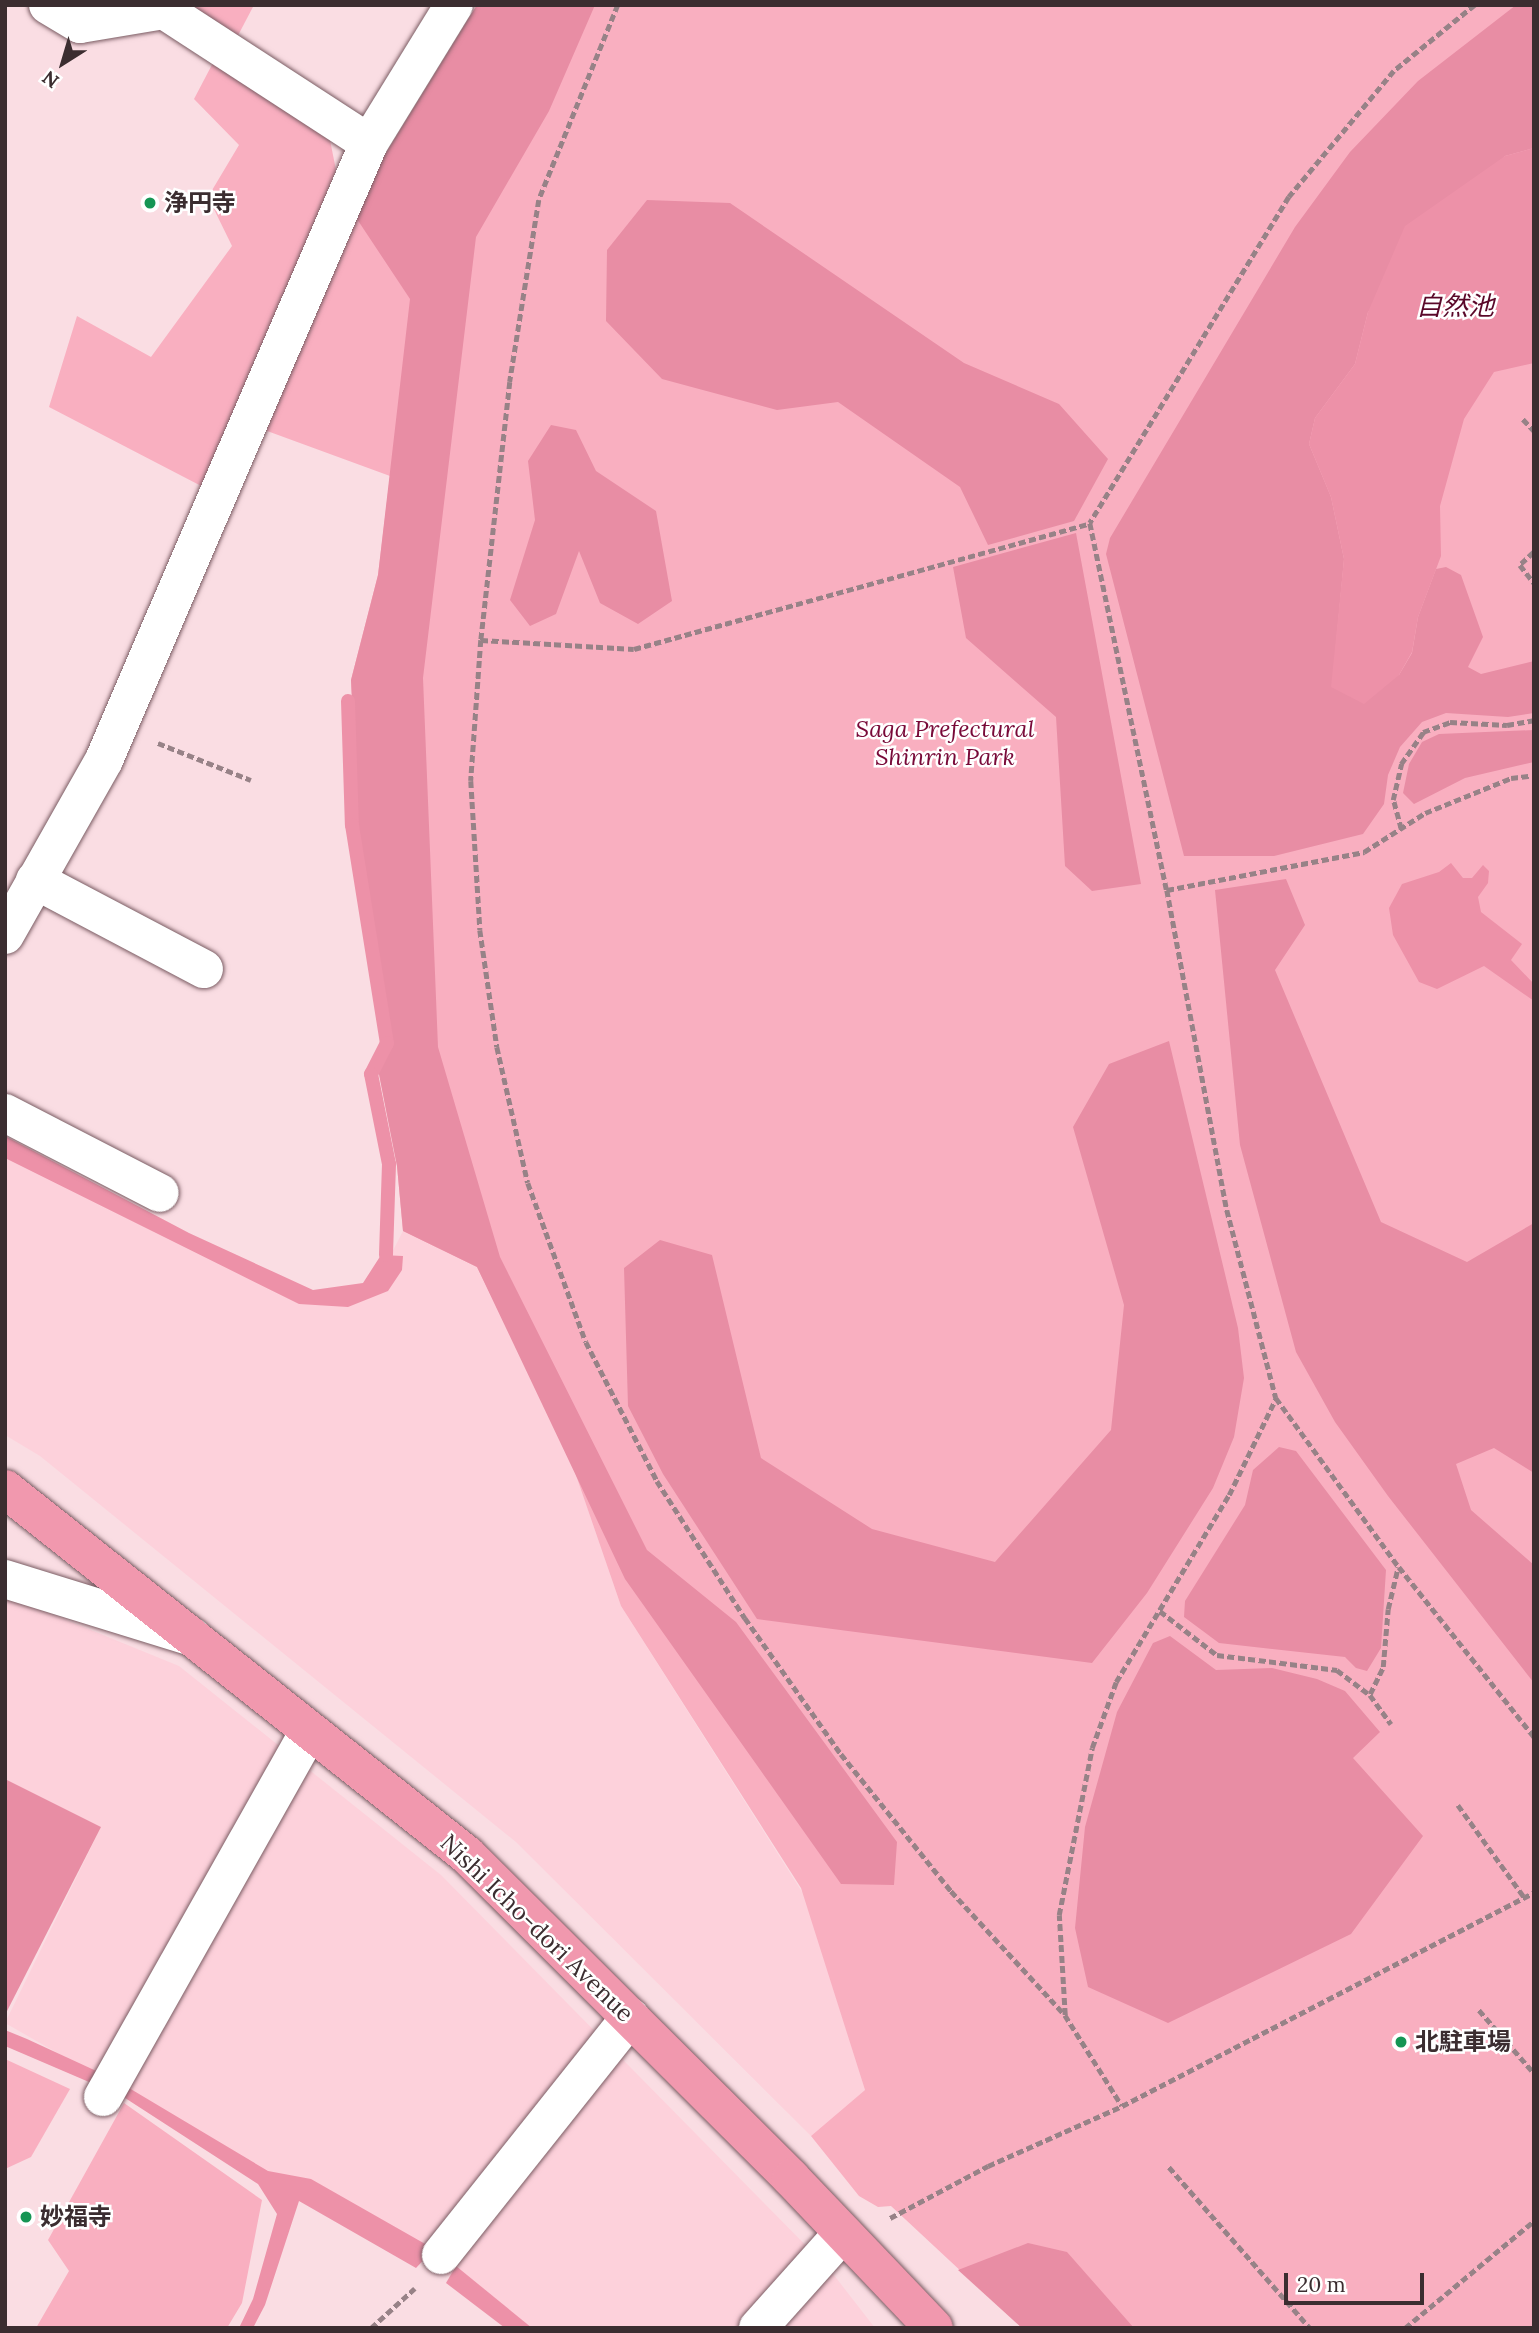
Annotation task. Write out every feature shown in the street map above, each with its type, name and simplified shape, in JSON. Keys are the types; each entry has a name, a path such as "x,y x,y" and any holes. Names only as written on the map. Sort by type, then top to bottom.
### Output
{"highway":[{"name":"Nishi Icho-dori Avenue","path":"5,1489 467,1855 630,2017 934,2328"}],"street":[{"path":"48,5 80,24 164,10 369,143"},
{"path":"5,935 118,727 369,143 454,5"},
{"path":"34,880 204,969"},
{"path":"5,1113 160,1193"},
{"path":"5,1578 194,1638"},
{"path":"110,2085 309,1731"},
{"path":"432,2268 630,2017"},
{"path":"758,2328 843,2233"}],"path":[{"path":"618,5 539,200 510,382 481,640 471,781 482,943 498,1047 528,1183 586,1342 657,1481 745,1618 841,1754 951,1891 1065,2015 1122,2106"},
{"path":"481,640 634,649 1090,523 1289,197 1394,71 1475,5"},
{"path":"1523,419 1534,431"},
{"path":"1090,523 1167,890 1227,1210 1276,1398 1399,1567 1534,1737"},
{"path":"1534,552 1520,565 1534,583"},
{"path":"1401,829 1393,800 1401,764 1423,732 1450,722 1507,725 1534,720"},
{"path":"118,727 251,780"},
{"path":"1167,890 1364,852 1426,814 1511,778 1534,775"},
{"path":"1065,2015 1059,1915 1092,1748 1116,1682 1229,1495 1276,1398"},
{"path":"1370,1695 1383,1667 1388,1609 1399,1567"},
{"path":"1160,1611 1216,1655 1337,1670 1370,1695 1391,1724"},
{"path":"1458,1805 1524,1897"},
{"path":"890,2218 988,2166 1122,2106 1534,1892"},
{"path":"1479,2010 1534,2073"},
{"path":"1169,2167 1310,2328"},
{"path":"1405,2328 1534,2221"},
{"path":"372,2328 432,2268"}],"shaded area":[{"path":"477,5 595,5 549,111 476,237 423,678 438,1047 500,1257 647,1550 736,1622 897,1842 894,1885 841,1884 625,1579 477,1267 403,1231 397,1166 378,1069 393,1046 358,826 351,680 378,575 410,299 351,210"},
{"path":"1516,5 1534,5 1534,148 1505,156 1368,312 1355,364 1315,418 1309,444 1331,497 1344,559 1332,687 1399,675 1412,653 1418,617 1436,569 1446,567 1461,575 1483,637 1468,667 1481,674 1534,661 1534,713 1508,717 1446,713 1422,722 1400,747 1388,775 1384,804 1363,834 1274,856 1184,856 1106,554 1110,538 1295,227 1350,152 1418,81"},
{"path":"647,200 730,203 964,363 1059,404 1108,459 1074,521 988,545 960,487 838,402 777,410 662,379 606,321 607,250"},
{"path":"551,425 576,430 596,471 656,511 672,601 638,624 600,603 579,551 556,614 530,626 510,600 535,520 528,461"},
{"path":"1076,533 1141,884 1092,891 1065,866 1056,717 966,638 953,567"},
{"path":"1534,730 1534,762 1465,778 1414,804 1403,793 1409,764 1422,742 1439,734"},
{"path":"1286,879 1305,925 1275,970 1381,1222 1467,1262 1534,1223 1534,1473 1494,1448 1456,1464 1471,1510 1534,1565 1534,1683 1388,1496 1335,1422 1296,1352 1240,1145 1215,890"},
{"path":"1169,1041 1238,1328 1244,1378 1234,1437 1213,1488 1147,1593 1092,1663 757,1619 663,1474 628,1406 624,1268 660,1240 712,1255 761,1458 872,1529 995,1562 1111,1430 1124,1305 1073,1127 1109,1064"},
{"path":"5,1144 305,1301 376,1284 403,1231 477,1266 568,1452 621,1606 804,1895 865,2090 811,2136 516,1842 40,1456 5,1435"},
{"path":"1279,1447 1296,1451 1386,1570 1381,1648 1367,1671 1356,1668 1345,1657 1219,1643 1184,1617 1185,1601 1245,1505 1253,1470"},
{"path":"5,1595 179,1666 441,1875 830,2270 875,2328 518,2328 459,2282 5,2023 101,1827 5,1779"},
{"path":"1170,1636 1216,1670 1272,1668 1317,1679 1345,1691 1380,1732 1353,1758 1423,1836 1351,1934 1168,2023 1088,1987 1075,1928 1085,1827 1117,1712 1153,1643"},
{"path":"5,1779 101,1827 5,2015"},
{"path":"1028,2243 1067,2252 1134,2328 1022,2328 958,2270"}],"green space":[{"path":"170,5 254,5 234,43"},
{"name":"Saga Prefectural Shinrin Park","path":"477,5 1534,5 1534,2328 1022,2328 891,2206 878,2207 859,2196 811,2136 865,2090 801,1888 621,1606 568,1452 477,1267 403,1231 397,1166 378,1069 393,1046 358,826 351,680 378,575 390,476 259,428 351,210"},
{"path":"215,59 329,135 336,170 207,489 49,407 77,316 151,357 232,246 208,197 239,145 194,99"},
{"path":"5,2059 70,2089 31,2157 5,2169"},
{"path":"124,2103 262,2200 242,2303 227,2328 36,2328 69,2271 48,2240"}],"water":[{"name":"自然池","path":"1534,148 1534,363 1494,372 1464,419 1440,506 1441,556 1418,617 1412,652 1399,675 1364,704 1331,687 1344,559 1331,497 1309,444 1315,418 1355,364 1368,312 1405,226 1505,156"},
{"path":"1451,863 1463,878 1472,878 1483,865 1489,871 1488,883 1478,897 1481,912 1522,944 1511,960 1534,984 1534,1001 1484,966 1437,989 1419,982 1393,935 1389,908 1402,884 1439,872"},
{"path":"5,1136 189,1233 313,1290 363,1283 381,1255 403,1256 402,1270 388,1291 348,1307 299,1304 5,1158"},
{"path":"5,2030 105,2075 96,2085 5,2046"},
{"path":"129,2088 268,2171 311,2179 434,2249 416,2268 299,2201 265,2305 253,2328 239,2328 253,2299 277,2214 258,2184 122,2096"},
{"path":"456,2266 532,2328 505,2328 446,2283"}],"waterway":[{"path":"348,701 352,825 387,1043 371,1074 389,1164 386,1255"}],"place":[{"name":"浄円寺","path":"150,203"},
{"name":"北駐車場","path":"1401,2042"},
{"name":"妙福寺","path":"26,2217"}]}
